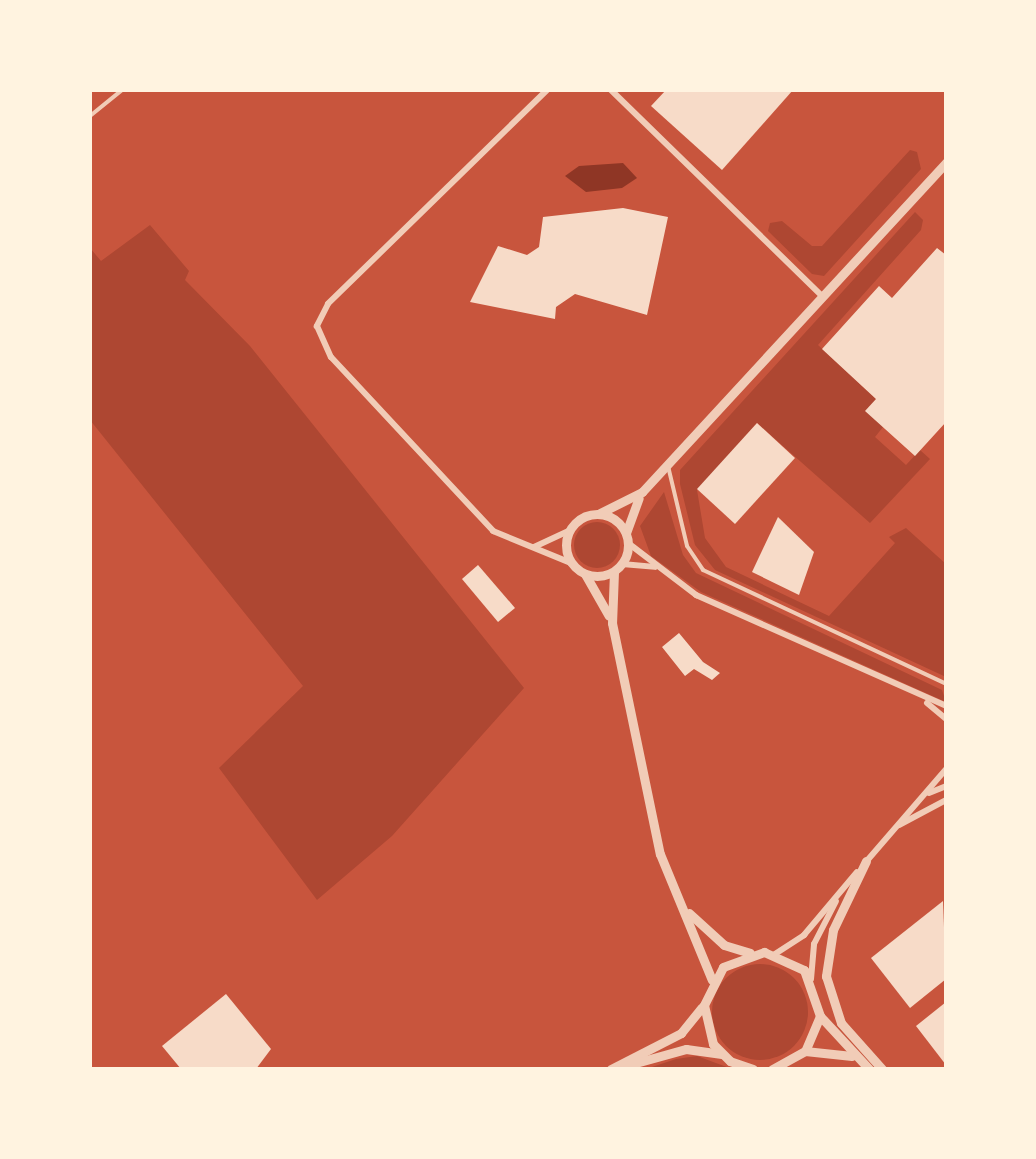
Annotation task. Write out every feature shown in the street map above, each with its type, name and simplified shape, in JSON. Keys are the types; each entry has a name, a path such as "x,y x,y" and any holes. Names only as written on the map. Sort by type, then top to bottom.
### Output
{"street":[{"path":"546,90 328,304 317,326 331,357 483,521 505,539 570,563 585,574 612,623 660,854 712,980"},
{"path":"611,90 822,296"},
{"path":"532,548 568,531 581,517 600,513 642,492 946,162"},
{"path":"612,623 618,568 642,492"},
{"path":"600,513 696,595 922,699 946,706"},
{"path":"568,531 570,563"},
{"path":"585,574 618,568 661,568"},
{"path":"922,699 946,719"},
{"path":"775,954 804,935 946,769"},
{"path":"928,793 946,786"},
{"path":"897,826 946,800"},
{"path":"866,861 833,930 826,976 841,1023 882,1069"},
{"path":"842,890 814,944 811,979 820,1016 869,1069"},
{"path":"682,906 724,945 775,954 811,979"},
{"path":"613,1069 681,1034 704,1005 712,980 753,953"},
{"path":"704,1005 707,1032 722,1054 741,1067 752,1069"},
{"path":"777,1068 805,1051 820,1016"},
{"path":"613,1069 686,1049 722,1054"},
{"path":"805,1051 854,1057"}],"lane":[{"path":"90,116 122,90"},
{"path":"668,463 687,546 703,570 946,684"}],"shaded area":[{"path":"910,150 917,152 921,169 824,276 812,274 768,231 770,223 782,221 812,246 822,246"},
{"path":"623,163 637,178 622,188 586,192 565,176 579,166"},
{"path":"915,212 923,220 921,230 818,345 876,399 883,427 875,437 906,465 920,450 930,459 870,523 757,423 697,490 705,538 726,567 829,616 895,543 889,537 906,528 946,564 946,677 715,570 695,545 680,484 680,470"},
{"path":"150,225 189,271 185,280 250,346 524,688 392,836 317,900 219,768 303,686 90,420 90,248 101,261"},
{"path":"664,492 683,555 696,573 942,690 946,702 701,592 651,556 640,526"},
{"path":"597,522 614,528 620,545 614,562 597,568 580,562 574,545 580,528"},
{"path":"751,964 769,964 787,972 800,985 808,1012 805,1031 787,1052 769,1060 751,1060 733,1052 720,1039 712,1021 712,1003 720,985 733,972"},
{"path":"697,1056 732,1069 646,1069 676,1059"}],"building":[{"path":"666,90 793,90 722,170 651,106"},
{"path":"623,208 668,217 647,315 575,294 556,307 555,319 470,302 498,246 527,255 539,247 543,217"},
{"path":"937,248 946,255 946,422 915,456 865,411 876,399 822,349 879,286 892,298"},
{"path":"757,423 795,458 735,524 697,489"},
{"path":"778,517 814,552 799,595 752,572"},
{"path":"478,565 515,608 498,622 462,579"},
{"path":"679,633 703,662 720,673 712,680 694,669 685,676 662,647"},
{"path":"943,901 946,979 910,1008 871,958"},
{"path":"226,994 271,1049 256,1069 181,1069 162,1046"},
{"path":"946,1002 946,1065 916,1026"}]}
